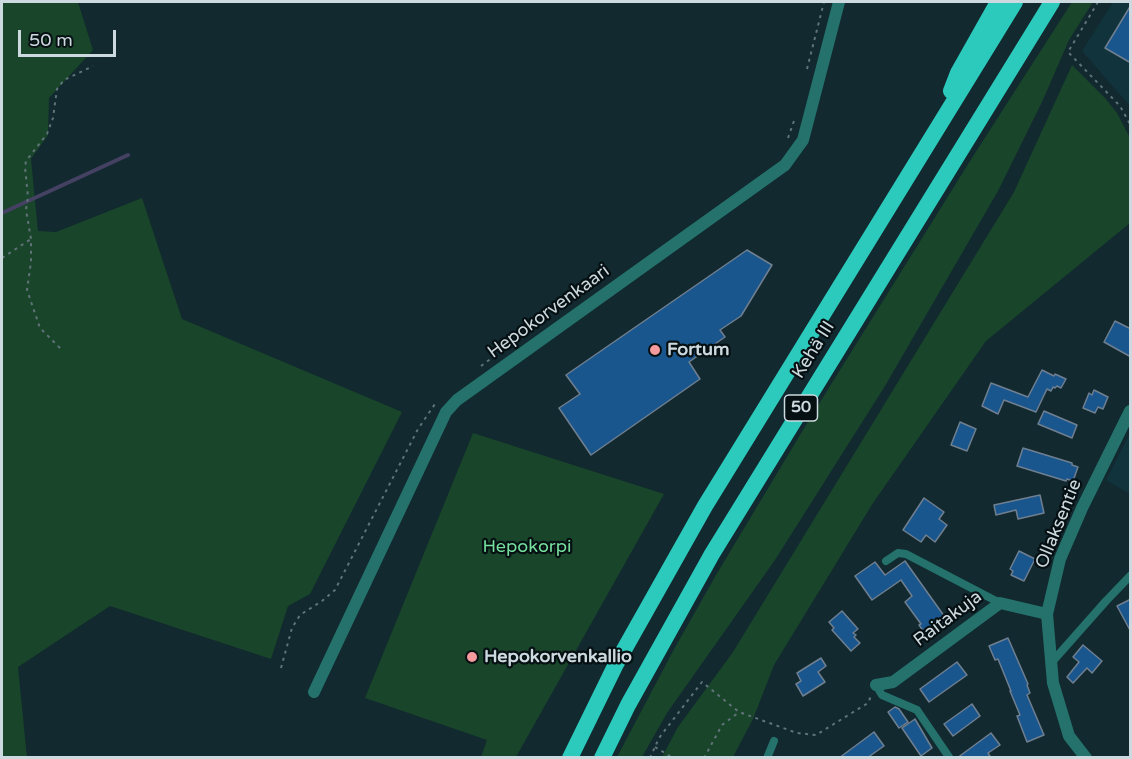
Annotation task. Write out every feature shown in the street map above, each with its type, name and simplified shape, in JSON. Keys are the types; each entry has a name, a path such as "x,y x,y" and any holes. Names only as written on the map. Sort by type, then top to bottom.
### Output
{"highway":[{"path":"927,147 958,73 998,2"},
{"name":"Kehä III","path":"570,758 616,664 705,506 1015,2"},
{"name":"Kehä III","path":"602,758 628,705 707,562 1052,2"}],"street":[{"name":"Hepokorvenkaari","path":"314,692 446,412 457,400 785,165 803,140 839,2"},
{"name":"Ollaksentie","path":"1086,758 1069,736 1053,684 1047,614 1060,560 1082,507 1131,411"},
{"name":"Raitakuja","path":"876,685 894,682 1000,603 1047,614"}],"lane":[{"path":"886,561 898,553 906,554 1000,603"},
{"path":"1052,662 1131,576"},
{"path":"876,685 882,695 917,710 949,757"},
{"path":"767,758 774,741"}],"path":[{"path":"1098,2 1068,52 1120,106 1131,124"},
{"path":"60,348 40,328 27,290 31,239 26,210 28,197 26,161 47,134 53,118 57,90 64,80 93,66"},
{"path":"2,258 31,239"},
{"path":"650,758 659,738 702,682 739,712 797,733 816,735 868,703 876,685"},
{"path":"704,758 722,725 739,712"},
{"path":"655,747 673,758"}],"shaded area":[{"path":"1113,2 1130,2 1130,106 1082,51"},
{"path":"1130,433 1130,494 1106,480"}],"green space":[{"path":"2,2 78,2 93,50 49,98 48,135 31,159 38,231 56,232 142,198 182,319 402,412 310,594 288,606 271,659 110,606 18,667 27,758 2,757"},
{"path":"1072,2 1093,2 1069,40 1042,102 998,191 885,386 775,560 667,713 642,757 617,757 716,575 812,415"},
{"path":"1072,65 1117,113 1130,138 1130,223 986,341 873,503 774,665 753,719 733,757 662,757 678,727 733,652 1014,192"},
{"name":"Hepokorpi","path":"473,433 664,494 516,757 481,757 487,740 365,698"}],"building":[{"path":"1131,5 1131,63 1105,48"},
{"name":"Fortum","path":"747,250 772,265 741,316 720,330 725,337 689,362 700,379 591,455 559,408 580,394 566,375"},
{"path":"1115,321 1131,329 1131,357 1104,342"},
{"path":"1042,370 1066,379 1061,388 1053,387 1051,391 1047,389 1036,412 1004,400 998,414 982,406 991,383 1028,397"},
{"path":"1094,390 1108,397 1103,409 1098,407 1095,413 1083,408 1089,393 1092,395"},
{"path":"1044,411 1077,425 1072,438 1038,424"},
{"path":"960,422 976,429 967,451 951,445"},
{"path":"1023,448 1072,463 1078,467 1073,481 1067,479 1066,481 1017,466"},
{"path":"1040,495 1044,513 1018,519 1016,510 996,515 994,505"},
{"path":"924,498 944,512 939,519 947,525 935,542 926,535 921,542 903,530"},
{"path":"1019,551 1035,559 1024,581 1011,575 1013,571 1010,569"},
{"path":"905,561 947,620 926,635 905,602 912,596 901,580 872,600 855,576 875,562 885,575"},
{"path":"1131,599 1131,632 1117,606"},
{"path":"842,611 858,629 853,633 860,643 851,651 832,630 834,628 829,622"},
{"path":"1008,638 1028,684 1030,693 1027,695 1044,735 1027,742 1011,691 998,659 995,660 989,646"},
{"path":"1083,645 1102,661 1092,673 1087,668 1073,683 1067,677 1079,662 1073,657"},
{"path":"821,658 826,666 818,672 825,682 803,696 796,684 801,681 797,673"},
{"path":"957,662 967,675 929,702 920,689"},
{"path":"972,704 980,716 953,736 944,724"},
{"path":"895,707 908,722 899,728 888,712"},
{"path":"915,719 932,748 921,756 902,728"},
{"path":"874,732 884,746 867,758 839,758"},
{"path":"991,733 1000,745 988,753 991,758 957,758"}],"waterway":[{"path":"2,213 128,155"}],"place":[{"name":"Fortum","path":"655,350"},
{"name":"Hepokorvenkallio","path":"472,657"}]}
